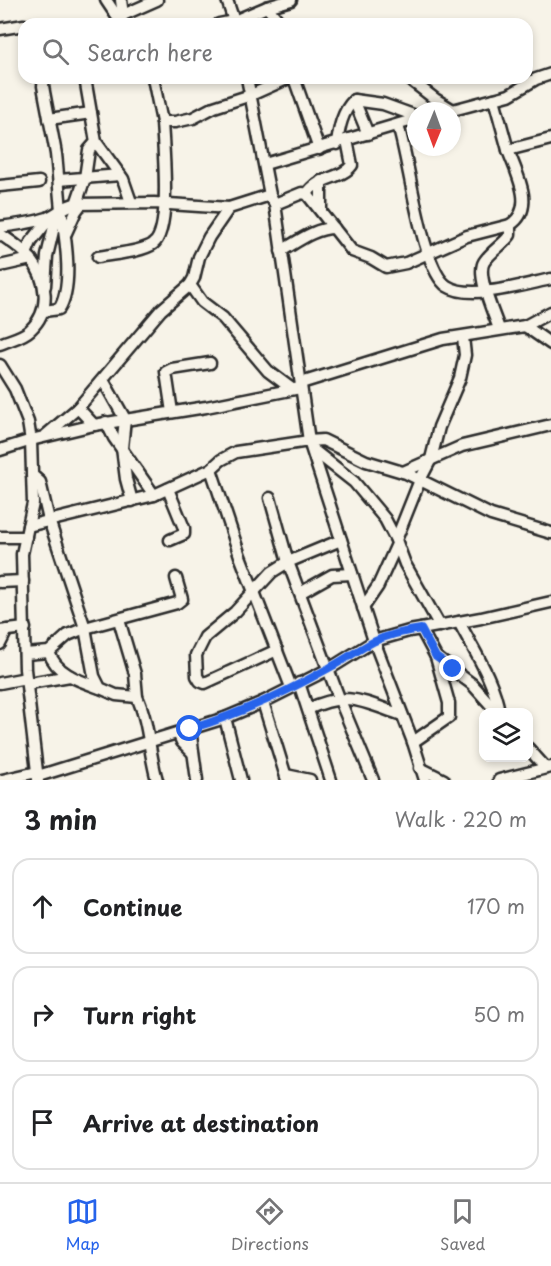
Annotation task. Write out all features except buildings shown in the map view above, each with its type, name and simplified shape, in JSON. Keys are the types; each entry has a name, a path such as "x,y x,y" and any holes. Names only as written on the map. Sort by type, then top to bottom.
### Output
{"street":[{"path":"106,0 120,18"},
{"path":"121,0 122,18"},
{"path":"126,18 157,0"},
{"path":"227,0 234,18"},
{"path":"244,18 267,7 291,0"},
{"path":"267,7 276,18"},
{"path":"0,29 18,26"},
{"path":"533,81 551,75"},
{"path":"0,344 30,331 44,311 46,256 56,214 58,180 43,84"},
{"path":"86,84 96,142 120,175 131,202"},
{"path":"98,256 147,247 157,240 166,204 162,122 154,84"},
{"path":"249,84 281,251 298,387 310,445 374,641 413,742 424,780"},
{"path":"162,122 193,118 214,107 277,84"},
{"path":"293,84 319,149"},
{"path":"416,84 439,102"},
{"path":"461,107 509,95 528,84"},
{"path":"28,256 31,242 67,205 131,202 229,208 302,193 307,194 352,251 386,267 406,263 467,236 510,225 519,219 524,208 523,194 494,99"},
{"path":"354,100 383,104 407,114"},
{"path":"354,100 368,134"},
{"path":"307,194 321,181 348,170 352,165 342,142 342,119 348,106 354,100"},
{"path":"49,119 91,113"},
{"path":"264,164 407,122"},
{"path":"398,126 416,211 429,253 440,278 448,287 467,292 485,291 551,279"},
{"path":"508,150 551,139"},
{"path":"44,311 58,309 63,303 67,269 66,233 79,203 89,150 96,142"},
{"path":"58,180 120,175"},
{"path":"321,181 321,212"},
{"path":"0,186 39,182"},
{"path":"44,436 78,408 161,310 190,285 199,257 209,237 229,208"},
{"path":"0,227 56,214"},
{"path":"56,214 66,233"},
{"path":"499,329 485,291 482,270 483,263 510,235 510,225"},
{"path":"281,251 315,232 334,228"},
{"path":"0,234 28,256 45,287"},
{"path":"0,266 28,256"},
{"path":"190,285 202,302 223,318 268,370 298,387"},
{"path":"0,450 44,436 106,422 172,412 298,387 443,339 525,326 551,312"},
{"path":"525,326 551,344"},
{"path":"363,608 378,586 420,480 431,459 439,427 460,378 465,355 463,337"},
{"path":"172,412 166,372 210,363"},
{"path":"0,365 15,389 28,422 31,441 33,503 22,554 26,682 38,776"},
{"path":"103,380 125,418 122,448 126,479 132,501"},
{"path":"78,408 94,425"},
{"path":"106,422 154,495"},
{"path":"403,472 462,446 551,425"},
{"path":"28,526 154,495 211,469 220,460 236,452 310,445 323,440 366,461 403,472 491,515 551,533"},
{"path":"310,445 354,482 385,519 405,564 440,626"},
{"path":"211,469 240,556 277,650 308,709 330,780"},
{"path":"32,475 40,482 49,520 85,628 94,676 100,688"},
{"path":"168,489 184,528 184,534 170,540"},
{"path":"270,498 288,562 339,698 374,780"},
{"path":"0,537 26,537"},
{"path":"277,650 205,682 200,681 197,676 196,656 205,638 235,612 272,572 288,562 341,540"},
{"path":"300,593 332,575 352,574"},
{"path":"26,654 49,652 68,635 85,628 177,603 182,599 176,578"},
{"path":"0,582 23,581"},
{"path":"2,780 38,776 225,718 329,669 374,641 408,631 551,602"},
{"path":"119,620 135,674 137,697 147,725 148,743 157,780"},
{"path":"459,622 483,667 498,708"},
{"path":"0,644 4,630 25,628"},
{"path":"413,742 449,717 449,703 436,657 421,629"},
{"path":"49,652 51,659 59,668 76,680 116,695 137,697"},
{"path":"436,657 472,684 494,708"},
{"path":"445,687 453,669"},
{"path":"0,683 34,682 70,676"},
{"path":"308,709 339,698 352,699 402,715"},
{"path":"263,702 286,778 310,780"},
{"path":"225,718 241,780"},
{"path":"190,729 197,780"},
{"path":"178,733 182,742 193,753"},
{"path":"499,780 526,776 548,767 533,753"},
{"path":"420,768 444,780"}],"route":[{"path":"190,729 225,718 263,702 329,669 374,641 408,631 421,629 436,657 453,669"}]}
